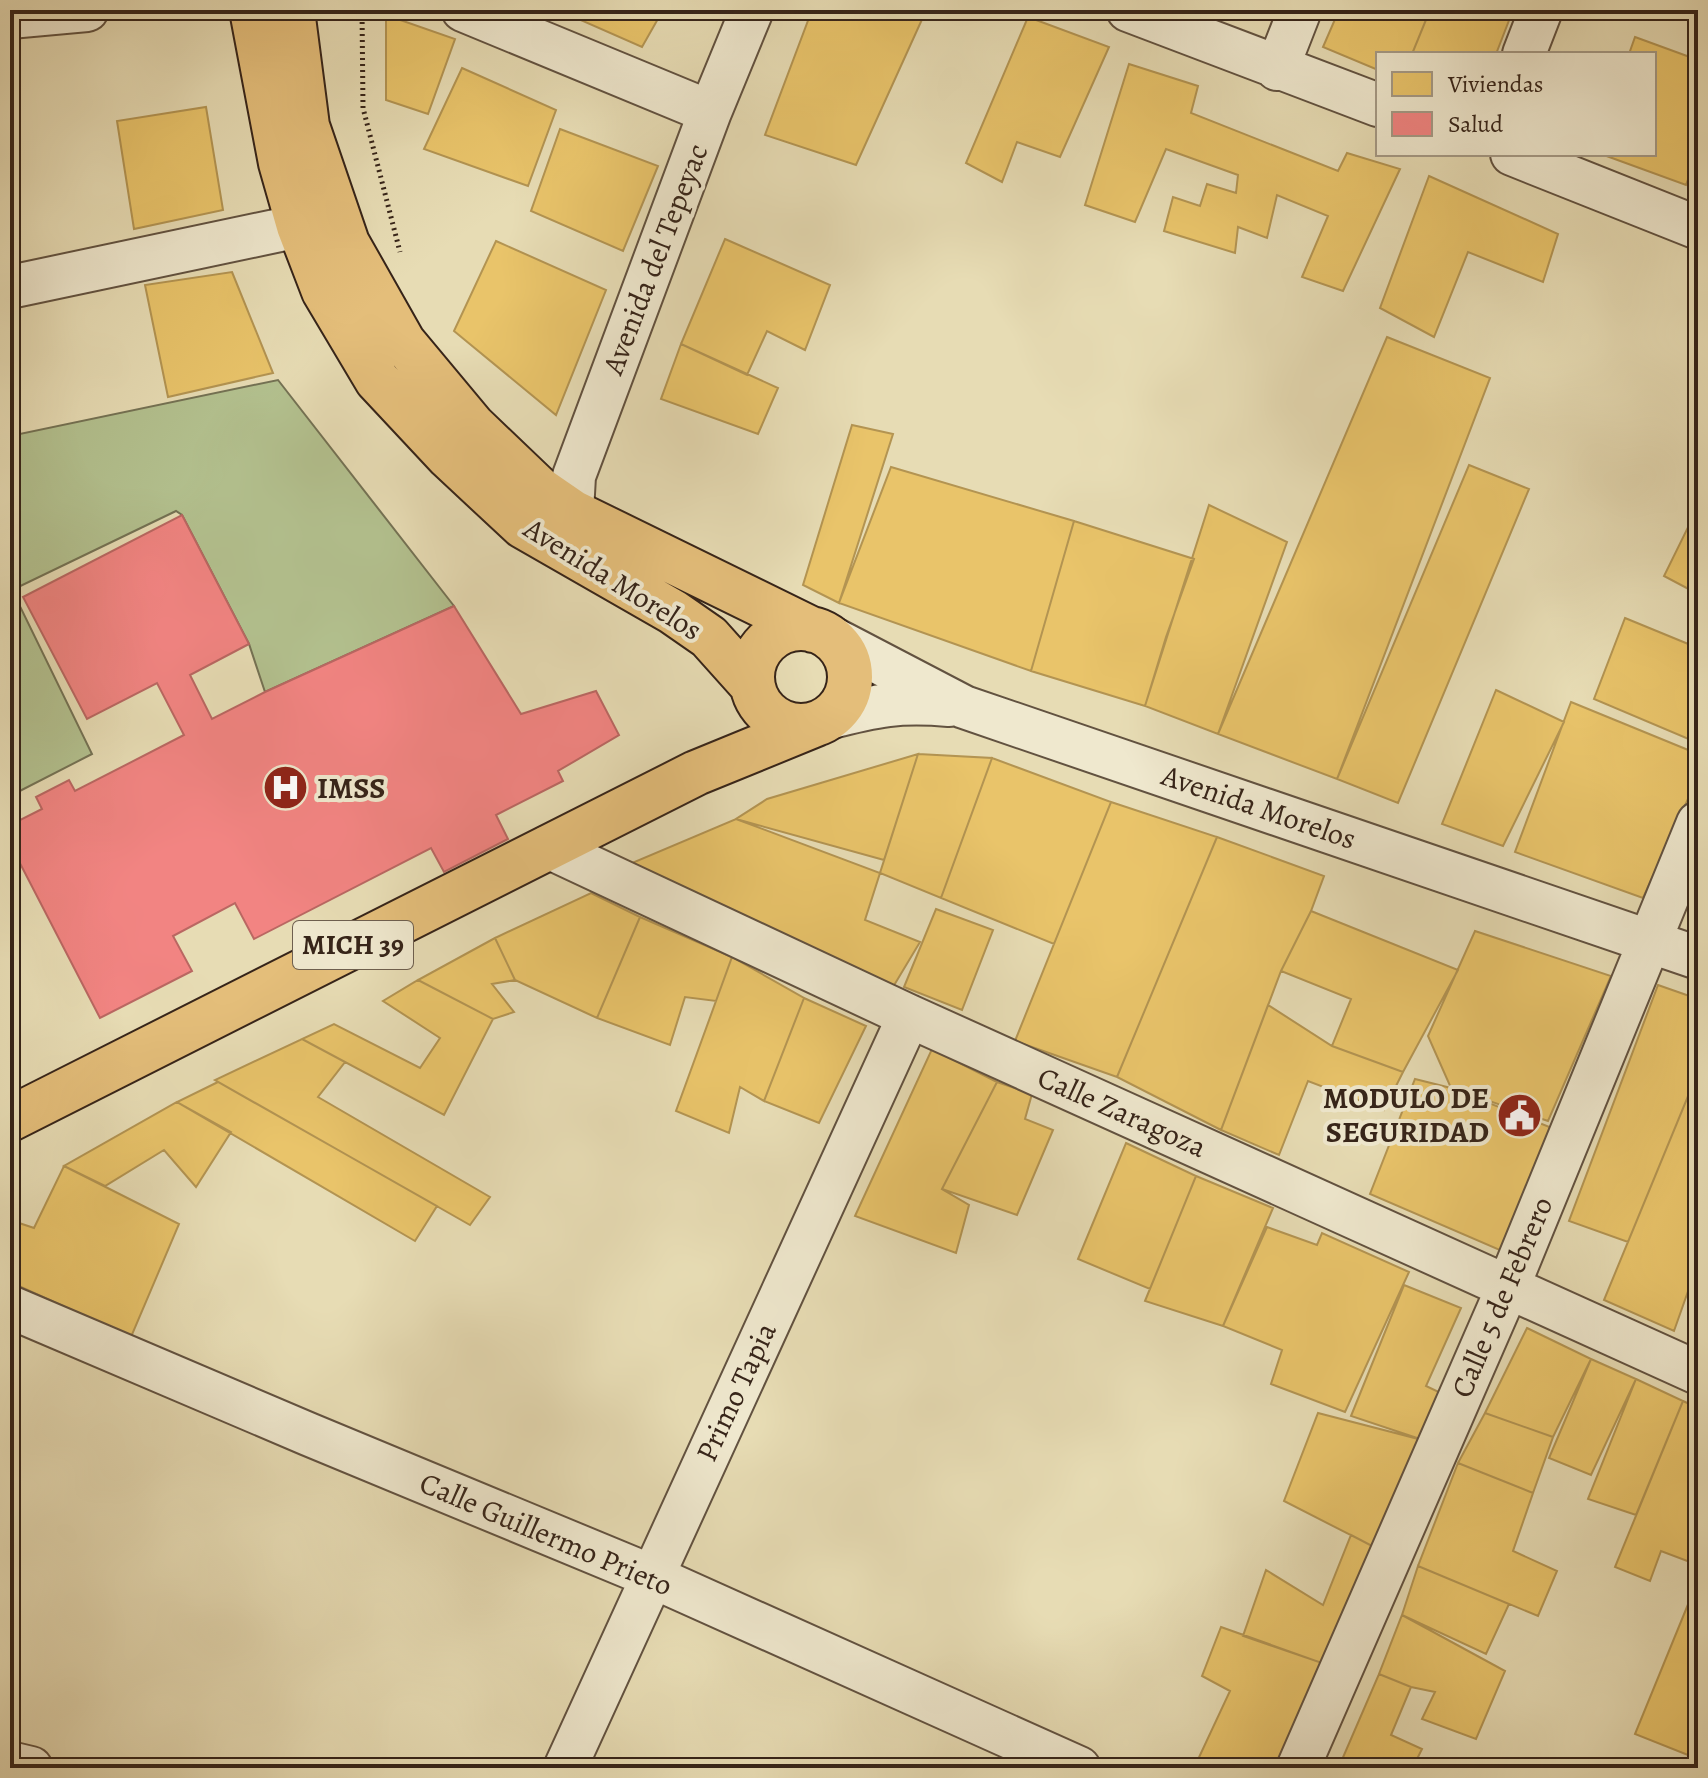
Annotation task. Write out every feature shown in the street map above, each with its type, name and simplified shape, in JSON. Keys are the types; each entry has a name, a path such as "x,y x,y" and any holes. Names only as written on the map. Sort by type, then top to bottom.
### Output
{"main road":[{"name":"Avenida Morelos","path":"252,10 281,163 299,226 324,291 377,380 449,457 523,526 673,612 709,637 757,696"},
{"name":"Avenida Morelos","path":"292,10 307,126 347,243 403,342 473,426 540,490 572,512 820,633"},
{"path":"797,628 820,633 839,647 847,661 850,677 840,707 822,721 696,773 743,736 757,696 752,669 768,641 781,632 797,628"},
{"path":"757,696 781,723 797,726 822,721"},
{"name":"MICH 39","path":"10,1119 696,773"}],"street":[{"path":"10,17 87,10"},
{"path":"463,10 710,112"},
{"name":"Avenida del Tepeyac","path":"572,512 574,476 710,112 752,10"},
{"path":"1128,10 1376,104"},
{"path":"1277,69 1300,10"},
{"path":"1525,52 1541,10"},
{"path":"1518,156 1696,220"},
{"path":"10,287 299,226"},
{"name":"Avenida Morelos","path":"820,633 964,707 1698,958"},
{"path":"822,721 879,705 909,702 964,707"},
{"name":"Calle 5 de Febrero","path":"1298,1768 1508,1287 1698,823"},
{"name":"Calle Zaragoza","path":"548,847 909,1016 1698,1373"},
{"name":"Primo Tapia","path":"565,1768 909,1016"},
{"name":"Calle Guillermo Prieto","path":"10,1307 651,1576 1079,1768"},
{"path":"10,1763 31,1768"}],"path":[{"path":"362,10 363,108 403,262"}],"green space":[{"path":"278,380 454,606 265,692 249,644 182,515 176,511 12,590 92,754 10,796 10,436"}],"building: Viviendas":[{"path":"578,10 663,10 642,47 576,18"},
{"path":"812,10 910,10 924,15 856,165 765,135"},
{"path":"1339,10 1430,10 1413,52 1376,52 1376,69 1323,47"},
{"path":"1430,10 1513,10 1497,52 1413,52"},
{"path":"386,15 455,39 428,114 386,100"},
{"path":"1028,17 1109,47 1060,157 1017,142 1002,182 966,163"},
{"path":"1635,37 1698,60 1698,151 1686,185 1606,156 1656,156 1656,52 1630,52"},
{"path":"1129,64 1198,86 1191,113 1338,171 1347,153 1400,169 1343,291 1302,277 1328,216 1277,195 1267,238 1238,227 1235,253 1164,231 1173,197 1200,206 1207,184 1236,193 1238,175 1166,149 1135,222 1085,205"},
{"path":"462,68 556,110 528,186 424,149"},
{"path":"206,107 223,210 134,229 117,121"},
{"path":"560,129 658,166 623,251 531,211"},
{"path":"1429,176 1558,234 1543,282 1468,252 1434,337 1380,308"},
{"path":"725,239 830,285 805,350 767,331 747,375 681,344"},
{"path":"496,241 606,290 556,415 454,331"},
{"path":"232,272 273,373 168,397 145,285"},
{"path":"1387,337 1490,378 1337,779 1218,734"},
{"path":"681,344 778,388 758,434 661,399"},
{"path":"852,425 893,434 839,603 803,585"},
{"path":"1469,465 1529,489 1398,803 1337,779"},
{"path":"891,467 1074,521 1031,671 839,603"},
{"path":"1209,505 1287,542 1218,734 1145,706"},
{"path":"1698,507 1698,594 1664,576"},
{"path":"1074,521 1194,559 1145,706 1031,671"},
{"path":"1625,618 1698,648 1698,743 1594,699"},
{"path":"1496,690 1564,722 1503,846 1442,824"},
{"path":"1571,702 1698,754 1698,777 1643,898 1515,852"},
{"path":"918,754 992,758 941,898 880,873"},
{"path":"918,754 884,860 736,819 767,799"},
{"path":"992,758 1111,802 1054,944 941,898"},
{"path":"1111,802 1217,837 1117,1077 1015,1041"},
{"path":"736,819 880,873 865,920 920,942 893,987 632,863"},
{"path":"1217,837 1324,876 1311,911 1281,971 1221,1130 1117,1077"},
{"path":"591,893 640,917 597,1018 515,980 495,938"},
{"path":"936,909 993,930 962,1010 904,987"},
{"path":"1311,911 1458,970 1403,1072 1332,1046 1351,999 1281,971"},
{"path":"640,917 732,957 716,1001 685,997 670,1045 597,1018"},
{"path":"1475,931 1611,976 1548,1121 1451,1088 1428,1036"},
{"path":"495,938 515,980 492,984 514,1012 493,1019 418,980"},
{"path":"732,957 804,998 764,1101 740,1087 729,1133 676,1111"},
{"path":"418,980 493,1019 444,1115 302,1039 334,1024 420,1068 440,1038 383,1001"},
{"path":"1658,985 1698,999 1698,1072 1628,1242 1569,1221"},
{"path":"804,998 866,1026 819,1123 764,1101"},
{"path":"1268,1005 1332,1046 1403,1072 1384,1110 1308,1081 1279,1155 1221,1130"},
{"path":"302,1039 345,1062 318,1097 490,1197 470,1225 215,1080"},
{"path":"932,1049 997,1082 942,1189 969,1205 956,1253 855,1216"},
{"path":"1698,1072 1698,1263 1674,1331 1604,1300"},
{"path":"1415,1079 1451,1088 1552,1128 1502,1251 1370,1194"},
{"path":"218,1082 437,1206 415,1241 177,1102"},
{"path":"997,1082 1032,1094 1025,1119 1053,1130 1017,1215 942,1189"},
{"path":"177,1102 231,1132 196,1187 164,1150 105,1186 64,1166"},
{"path":"1126,1143 1196,1176 1150,1289 1078,1259"},
{"path":"64,1166 179,1224 131,1337 10,1282 10,1220 34,1228"},
{"path":"1196,1176 1273,1208 1223,1326 1145,1301"},
{"path":"1267,1227 1317,1245 1322,1233 1409,1272 1345,1412 1271,1384 1282,1350 1223,1326"},
{"path":"1404,1285 1461,1308 1426,1386 1445,1395 1426,1441 1351,1416"},
{"path":"1527,1328 1591,1359 1553,1437 1485,1413"},
{"path":"1591,1359 1636,1379 1591,1475 1549,1458"},
{"path":"1636,1379 1683,1401 1636,1515 1588,1499"},
{"path":"1683,1401 1698,1408 1698,1565 1661,1551 1650,1581 1615,1567"},
{"path":"1318,1413 1426,1441 1376,1548 1284,1501"},
{"path":"1485,1413 1553,1437 1533,1493 1458,1463"},
{"path":"1458,1463 1533,1493 1513,1551 1557,1571 1538,1616 1418,1566"},
{"path":"1351,1535 1376,1548 1322,1663 1243,1636 1266,1570 1323,1605"},
{"path":"1418,1566 1509,1604 1486,1654 1402,1615"},
{"path":"1698,1580 1698,1759 1635,1734"},
{"path":"1402,1615 1505,1671 1476,1739 1422,1719 1435,1692 1411,1687 1379,1674"},
{"path":"1221,1627 1322,1663 1279,1768 1194,1768 1230,1691 1202,1676"},
{"path":"1379,1674 1411,1687 1391,1735 1422,1749 1417,1759 1438,1768 1355,1768 1341,1762"}],"building: Salud":[{"name":"IMSS","path":"182,515 249,644 190,675 212,719 454,606 521,714 596,691 619,735 558,771 563,781 496,815 508,839 444,872 431,848 254,939 235,903 173,936 192,971 100,1018 10,844 10,825 42,809 36,797 69,780 75,791 184,735 157,683 87,719 23,597"}],"place":[{"name":"IMSS","path":"286,788"},
{"name":"MODULO DE SEGURIDAD","path":"1520,1115"}]}
